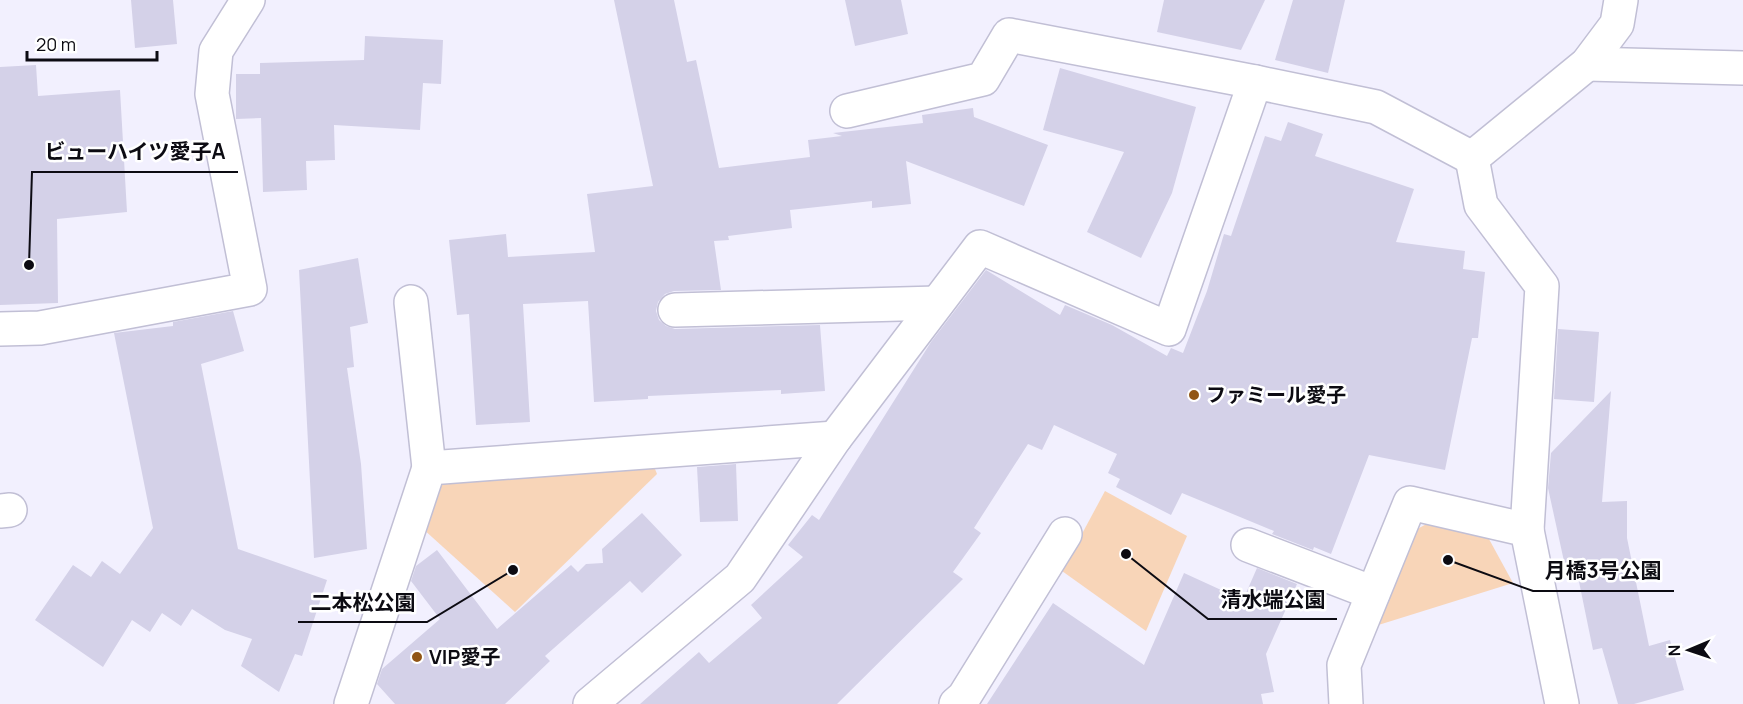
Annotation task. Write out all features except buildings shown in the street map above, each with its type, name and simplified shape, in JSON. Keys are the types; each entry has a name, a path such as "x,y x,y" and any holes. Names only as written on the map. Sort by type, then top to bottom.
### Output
{"street":[{"path":"0,329 40,328 250,289 212,94 216,51 248,0"},
{"path":"1472,158 1587,64 1617,24 1621,0"},
{"path":"848,111 983,80 1009,35 1376,107 1472,158"},
{"path":"1587,64 1743,68"},
{"path":"590,704 740,578 835,438 980,247 1169,329 1255,82"},
{"path":"1472,158 1481,205 1542,286 1527,530 1562,704"},
{"path":"351,704 429,468 411,302"},
{"path":"675,310 937,303"},
{"path":"429,468 835,438"},
{"path":"1346,704 1344,665 1410,503 1527,530"},
{"path":"956,704 964,697 1065,534"},
{"path":"1248,545 1373,593"}],"shaded area":[{"path":"651,459 657,474 515,612 422,528 435,483"},
{"path":"1105,491 1187,536 1146,631 1062,571"},
{"path":"1436,519 1484,530 1513,583 1372,627 1404,536"}],"place":[{"name":"ビューハイツ愛子A","path":"29,265"},
{"name":"ファミール愛子","path":"1194,395"},
{"name":"清水端公園","path":"1126,554"},
{"name":"月橋3号公園","path":"1448,560"},
{"name":"二本松公園","path":"513,570"},
{"name":"VIP愛子","path":"417,657"}]}
